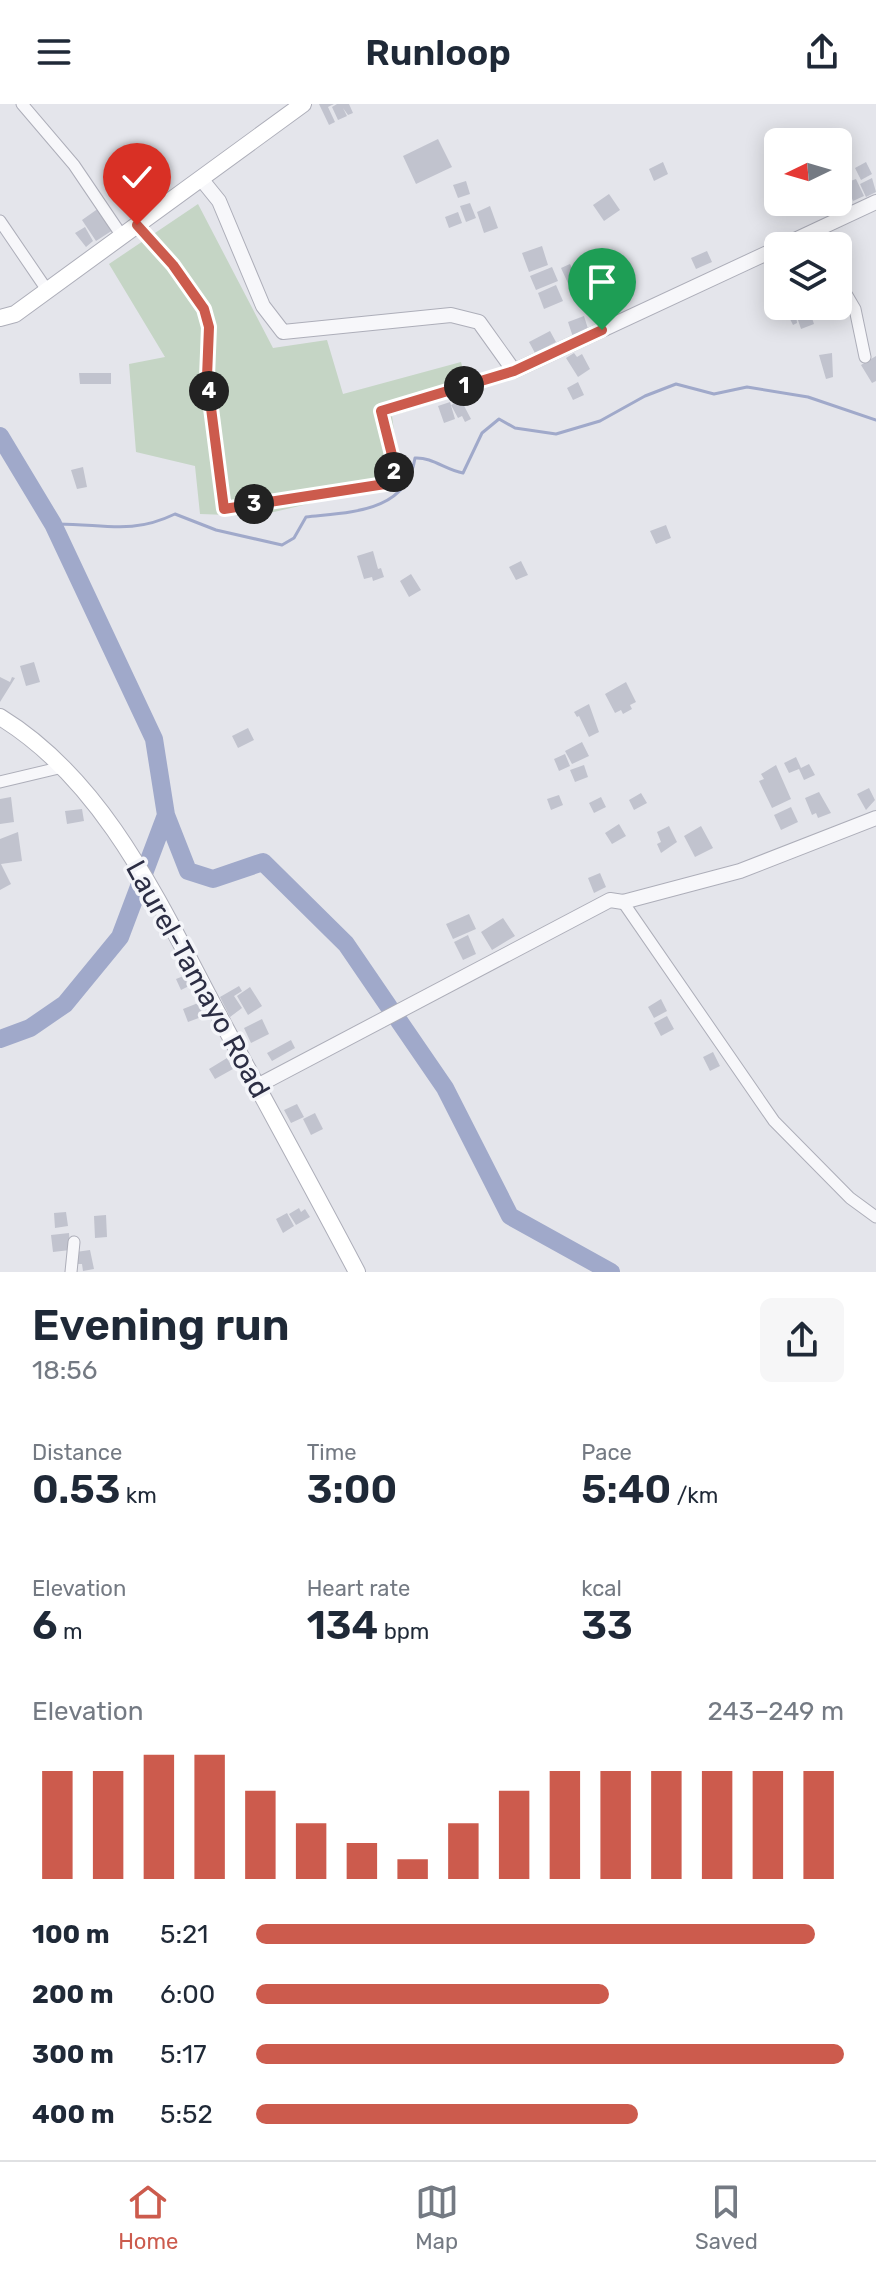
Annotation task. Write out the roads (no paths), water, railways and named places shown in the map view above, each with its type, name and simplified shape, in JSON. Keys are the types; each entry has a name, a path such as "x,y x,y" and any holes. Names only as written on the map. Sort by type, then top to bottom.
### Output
{"main road":[{"path":"0,318 15,314 303,104"},
{"name":"Laurel-Tamayo Road","path":"0,717 24,732 63,767 127,849 357,1272"}],"street":[{"path":"22,104 74,165 122,236"},
{"path":"202,180 219,201 263,306 283,332 451,315 479,322 514,371 764,254"},
{"path":"827,232 876,202"},
{"path":"0,221 47,290"},
{"path":"852,304 865,357"},
{"path":"0,782 63,767"},
{"path":"257,1086 610,900 623,902 740,871 876,818"},
{"path":"623,902 774,1121 850,1198 876,1217"},
{"path":"71,1272 74,1242"}],"lane":[{"path":"137,225 173,265 204,309 209,327 207,377 224,509 385,484 393,479 395,467 381,411 514,371"}],"waterway":[{"path":"53,524 129,527 175,514 216,530 282,545 294,538 306,517 358,511 389,500 401,490 410,476 415,458 463,473 482,433 499,419 515,428 556,434 600,421 645,396 676,384 714,394 747,387 808,397 876,420"},
{"path":"0,436 53,524 154,739 166,815 120,937 65,1004 30,1028 0,1039"},
{"path":"166,815 188,871 213,879 263,862 346,944 389,1007"},
{"path":"399,1021 445,1088 510,1216 611,1272"}]}
